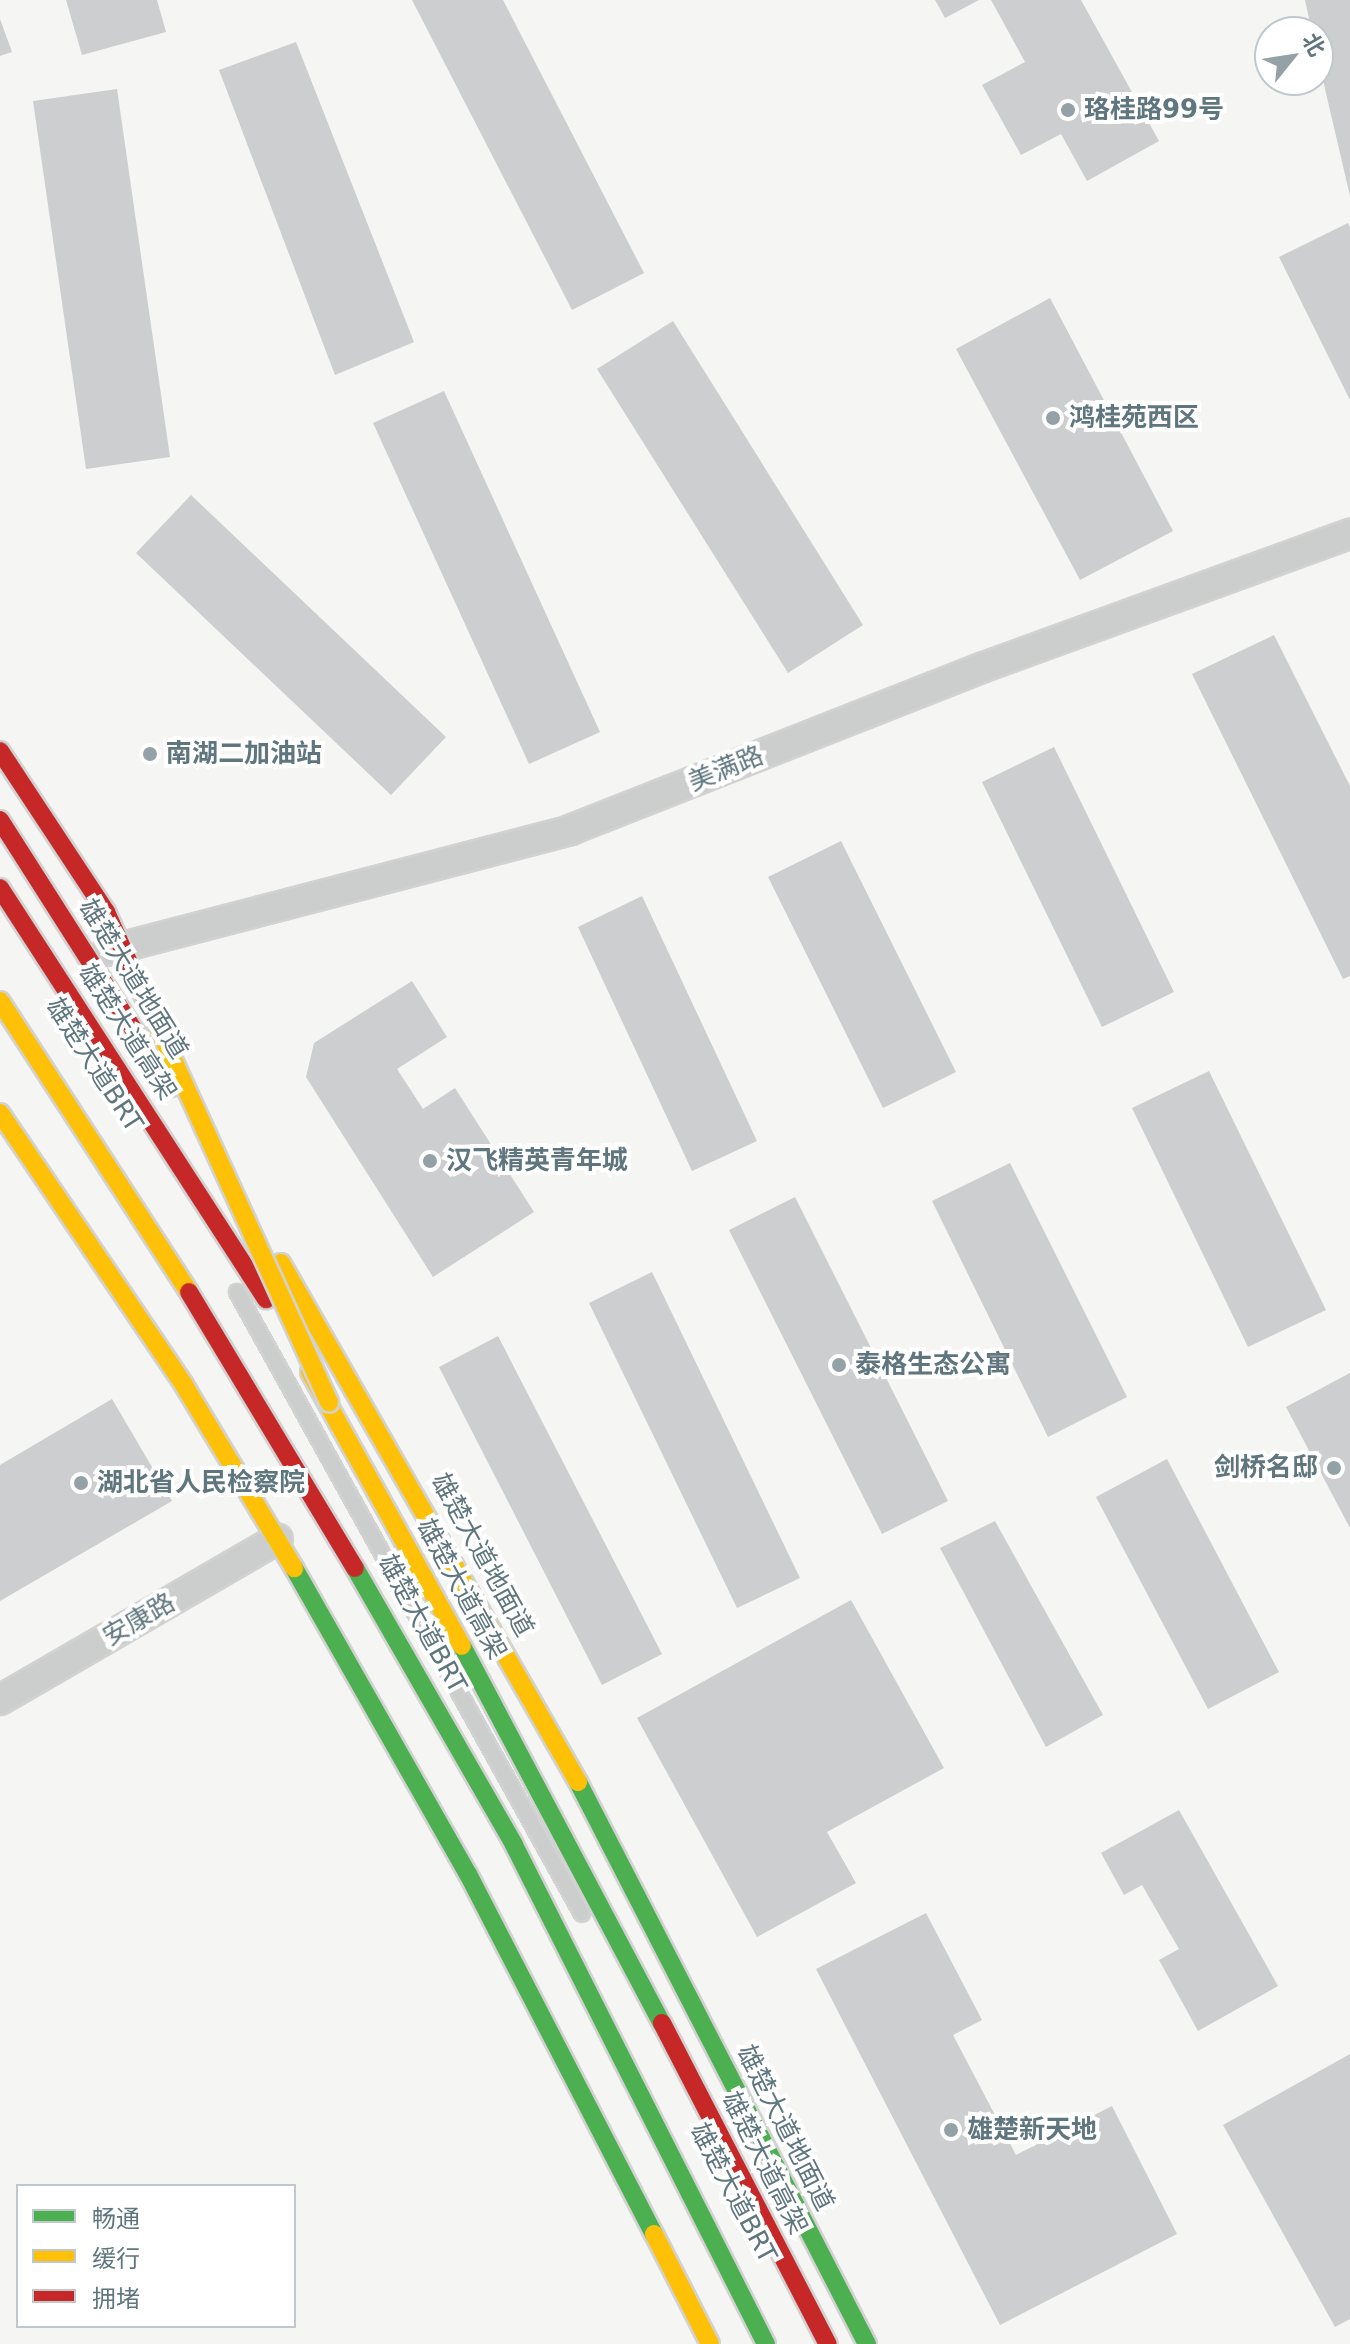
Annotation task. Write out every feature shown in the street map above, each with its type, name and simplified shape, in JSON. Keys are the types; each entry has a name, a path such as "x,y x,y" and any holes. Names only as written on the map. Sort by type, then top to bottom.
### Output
{"main road":[{"path":"0,751 106,912 329,1403"},
{"name":"雄楚大道地面道","path":"0,820 342,1360 584,1793 867,2344"},
{"name":"雄楚大道高架","path":"0,888 191,1178 329,1403 555,1815 828,2344"},
{"path":"0,1001 146,1221 322,1510 514,1845 766,2344"},
{"path":"0,1113 184,1385 278,1539 468,1874 710,2344"}],"street":[{"name":"美满路","path":"86,953 133,948 570,830 981,668 1350,534"},
{"name":"安康路","path":"0,1700 278,1539"}],"lane":[{"name":"雄楚大道BRT","path":"33,970 107,1085"},
{"name":"雄楚大道BRT","path":"231,1281 590,1929"},
{"name":"雄楚大道BRT","path":"680,2095 815,2344"}],"building":[{"path":"66,0 157,0 166,32 82,55"},
{"path":"412,0 503,0 644,273 572,310"},
{"path":"935,0 979,0 945,18"},
{"name":"珞桂路99号","path":"991,0 1081,0 1159,141 1087,181 1061,134 1021,155 982,85 1025,62"},
{"path":"1305,0 1350,0 1350,196 1327,96 1334,96 1334,16 1308,16"},
{"path":"0,19 12,52 0,56"},
{"path":"296,42 414,342 335,375 219,70"},
{"path":"117,89 170,457 86,469 33,101"},
{"path":"1348,223 1350,228 1350,400 1279,257"},
{"name":"鸿桂苑西区","path":"1050,298 1173,531 1080,580 956,349"},
{"path":"673,321 863,625 788,673 597,369"},
{"path":"444,391 600,732 529,764 373,423"},
{"path":"191,495 446,737 391,795 136,553"},
{"path":"1274,635 1350,786 1350,976 1343,979 1192,674"},
{"path":"1054,747 1174,992 1102,1027 982,782"},
{"path":"841,841 956,1072 883,1108 768,877"},
{"path":"642,896 757,1141 692,1171 578,927"},
{"name":"汉飞精英青年城","path":"412,981 447,1037 397,1069 423,1109 455,1088 534,1212 433,1277 306,1077 314,1043"},
{"path":"1209,1071 1326,1310 1248,1347 1132,1108"},
{"path":"1010,1163 1127,1397 1048,1437 932,1201"},
{"name":"泰格生态公寓","path":"795,1197 948,1501 882,1534 729,1230"},
{"path":"652,1272 800,1578 737,1608 589,1303"},
{"path":"498,1336 662,1654 602,1685 439,1367"},
{"name":"剑桥名邸","path":"1350,1373 1350,1528 1286,1407"},
{"name":"湖北省人民检察院","path":"112,1399 172,1501 0,1601 0,1465"},
{"path":"1167,1459 1279,1672 1208,1709 1096,1497"},
{"path":"995,1521 1103,1715 1046,1747 940,1548"},
{"path":"851,1600 944,1768 827,1832 856,1883 757,1937 637,1718"},
{"path":"1179,1810 1278,1986 1198,2031 1159,1960 1179,1949 1142,1885 1124,1895 1101,1853"},
{"name":"雄楚新天地","path":"926,1913 982,2020 953,2035 1016,2155 1112,2106 1177,2234 1000,2325 816,1969"},
{"path":"1350,2054 1350,2319 1335,2327 1223,2125"}],"traffic: fast":[{"path":"294,1568 468,1874 654,2234"},
{"path":"355,1568 514,1845 766,2344"},
{"path":"462,1646 662,2023"},
{"path":"578,1782 867,2344"}],"traffic: slow":[{"path":"143,994 329,1403"},
{"path":"0,1001 189,1292"},
{"path":"0,1113 184,1385 294,1568"},
{"path":"281,1263 578,1782"},
{"path":"310,1372 462,1646"},
{"path":"654,2234 710,2344"}],"traffic: jam":[{"path":"0,751 106,912 143,994"},
{"path":"0,820 170,1087"},
{"path":"0,888 266,1299"},
{"path":"189,1292 355,1568"},
{"path":"662,2023 828,2344"}],"place":[{"name":"珞桂路99号","path":"1068,110"},
{"name":"鸿桂苑西区","path":"1053,418"},
{"name":"南湖二加油站","path":"150,754"},
{"name":"汉飞精英青年城","path":"430,1161"},
{"name":"泰格生态公寓","path":"839,1365"},
{"name":"剑桥名邸","path":"1334,1468"},
{"name":"湖北省人民检察院","path":"81,1483"},
{"name":"雄楚新天地","path":"951,2130"}]}
